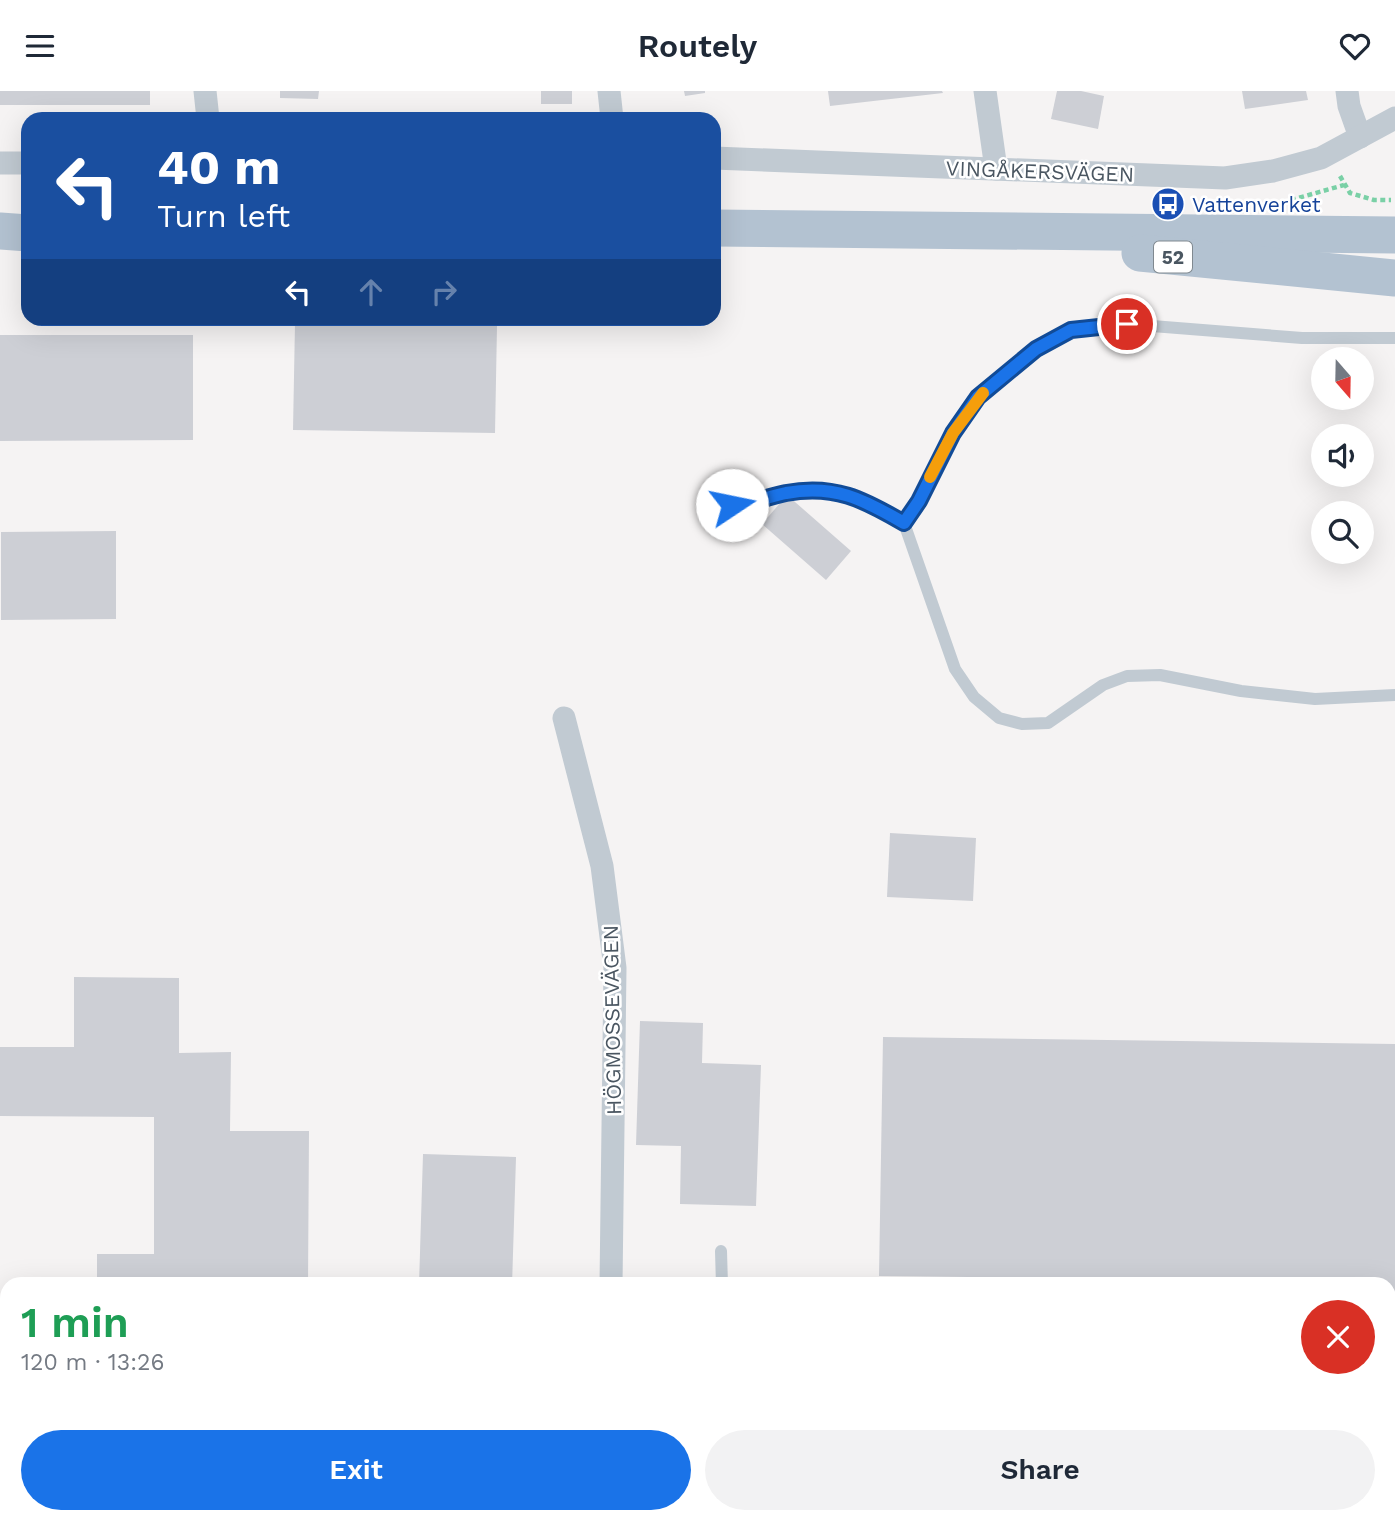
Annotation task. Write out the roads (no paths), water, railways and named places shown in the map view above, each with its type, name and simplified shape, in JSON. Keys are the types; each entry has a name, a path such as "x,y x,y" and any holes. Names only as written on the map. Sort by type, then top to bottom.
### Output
{"main road":[{"name":"52","path":"721,228 1395,235"},
{"name":"52","path":"951,231 1163,256 1395,278"}],"street":[{"path":"205,91 207,112"},
{"path":"608,91 611,112"},
{"path":"985,91 996,169"},
{"path":"1347,91 1349,106 1360,137"},
{"name":"VINGÅKERSVÄGEN","path":"721,158 1225,178 1273,171 1321,157 1395,118"},
{"path":"0,163 21,163"},
{"name":"HÖGMOSSEVÄGEN","path":"564,718 602,866 613,946 616,1021 611,1277"}],"lane":[{"path":"904,523 919,501 953,433 978,397 1036,349 1071,330 1127,324 1302,338 1395,338"},
{"path":"714,507 750,503 787,493 825,490 866,501 904,523 955,669 974,697 999,718 1022,724 1048,723 1103,685 1128,676 1160,675 1241,691 1315,699 1395,695"},
{"path":"721,1251 722,1277"}],"place":[{"name":"Vattenverket","path":"1168,204"}]}
